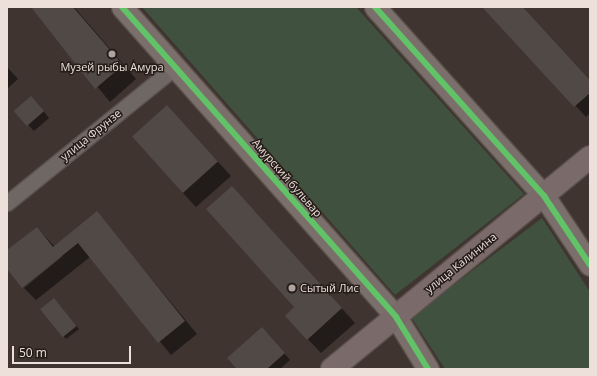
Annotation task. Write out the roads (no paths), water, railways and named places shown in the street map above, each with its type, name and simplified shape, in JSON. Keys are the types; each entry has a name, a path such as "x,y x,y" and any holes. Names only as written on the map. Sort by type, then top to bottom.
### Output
{"main road":[{"name":"улица Калинина","path":"332,369 590,157"}],"street":[{"name":"Амурский бульвар","path":"122,7 396,317 428,369"},
{"path":"375,7 544,196 590,265"},
{"name":"улица Фрунзе","path":"7,203 175,67"}],"place":[{"name":"Музей рыбы Амура","path":"112,54"},
{"name":"Сытый Лис","path":"292,288"}]}
